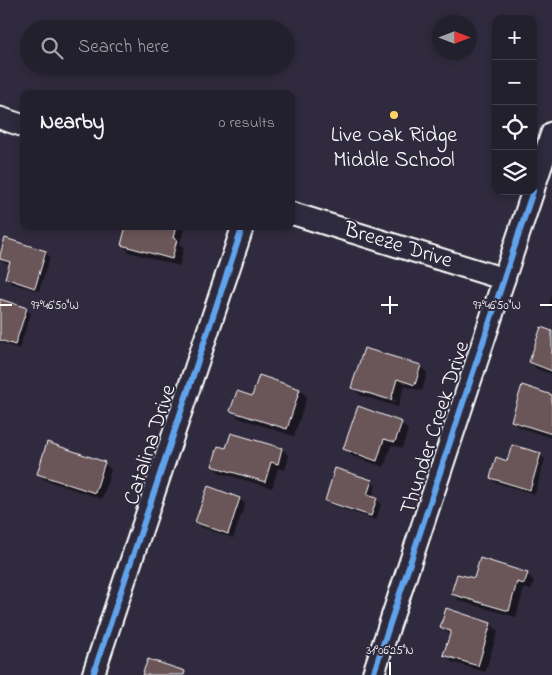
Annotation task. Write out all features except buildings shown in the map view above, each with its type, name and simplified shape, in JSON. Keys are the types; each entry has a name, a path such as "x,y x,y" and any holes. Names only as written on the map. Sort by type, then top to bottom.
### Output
{"street":[{"path":"0,118 20,125"},
{"name":"Thunder Creek Drive","path":"537,178 552,133"},
{"name":"Thunder Creek Drive","path":"373,675 531,195"},
{"name":"Breeze Drive","path":"295,214 504,279"},
{"name":"Catalina Drive","path":"93,675 242,230"}],"cycle path":[{"path":"373,675 532,195"},
{"path":"93,675 242,230"}],"place":[{"name":"Live Oak Ridge Middle School","path":"394,115"}]}
